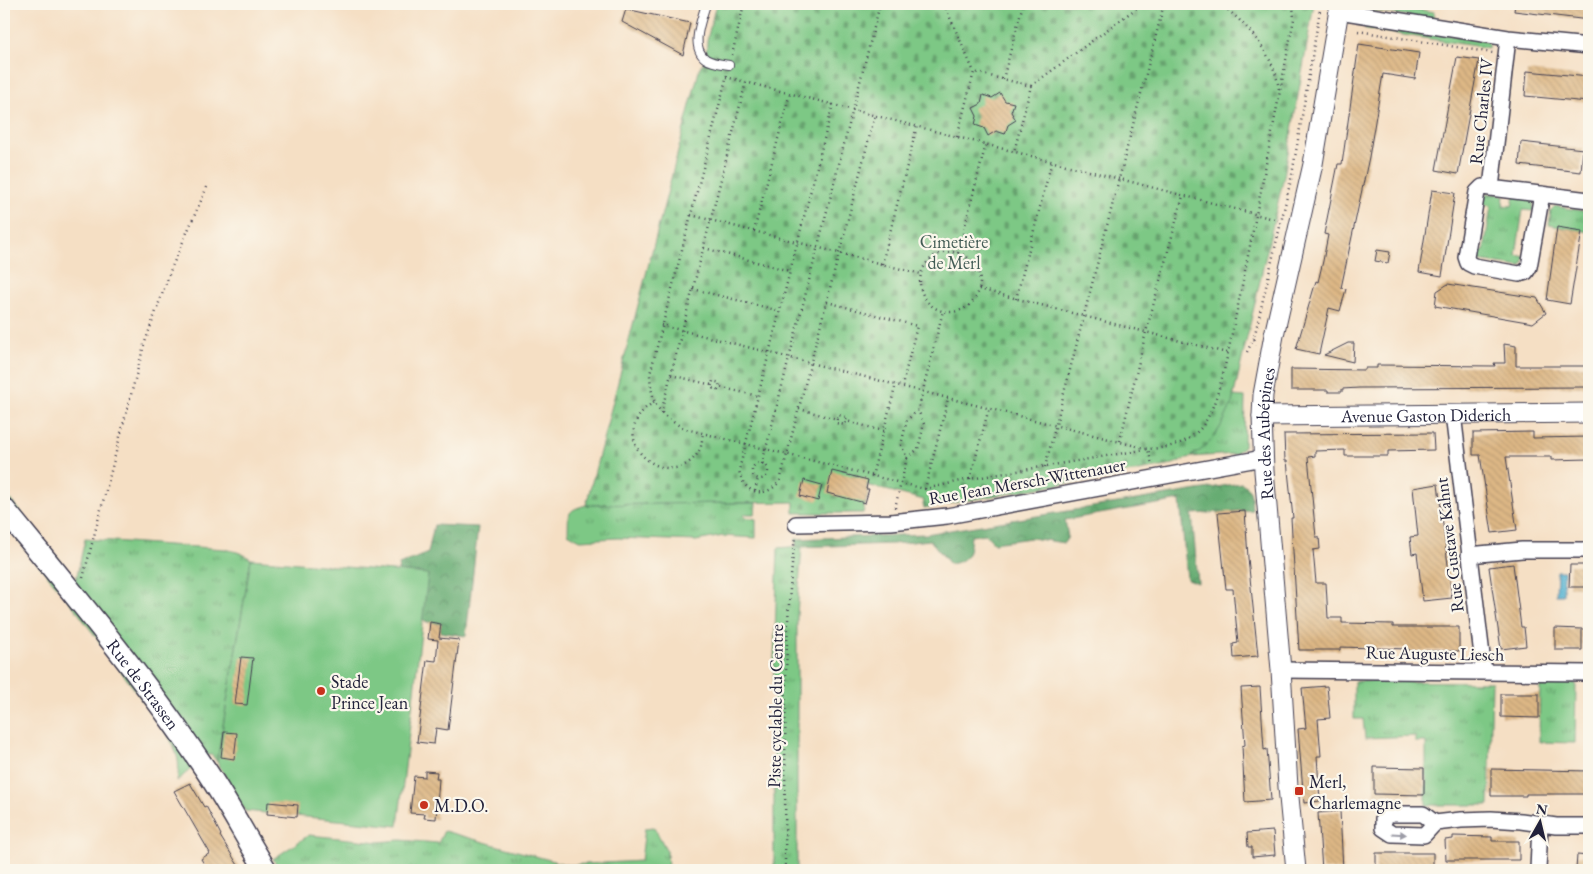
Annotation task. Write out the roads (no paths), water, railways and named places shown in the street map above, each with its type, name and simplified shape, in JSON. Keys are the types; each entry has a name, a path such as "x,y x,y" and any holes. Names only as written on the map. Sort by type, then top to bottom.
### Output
{"main road":[{"name":"Rue de Strassen","path":"4,509 146,686 202,764 266,870"}],"street":[{"path":"1340,7 1508,38 1589,46"},
{"name":"Rue des Aubépines","path":"1296,870 1288,787 1281,670 1264,458 1263,395 1268,362 1313,164 1340,7"},
{"name":"Rue Charles IV","path":"1491,188 1508,38"},
{"name":"Rue Charles IV","path":"1542,194 1530,266 1526,272 1520,274 1474,266 1468,262 1466,257 1477,192 1482,187 1542,194 1589,200"},
{"name":"Avenue Gaston Diderich","path":"1262,416 1589,413"},
{"name":"Rue Gustave Kahnt","path":"1453,414 1484,672"},
{"name":"Rue Jean Mersch-Wittenauer","path":"796,524 891,522 946,516 1264,458"},
{"path":"1470,555 1522,550 1589,550"},
{"name":"Rue Auguste Liesch","path":"1281,670 1589,673"},
{"path":"1435,823 1492,819 1556,826 1589,826"},
{"path":"1538,870 1540,824"}],"lane":[{"path":"706,4 697,38 698,49 706,59 729,66"}],"water":[{"path":"1557,571 1564,571 1563,595 1556,595"}],"place":[{"name":"Stade Prince Jean","path":"321,691"},
{"name":"Merl, Charlemagne","path":"1299,791"},
{"name":"M.D.O.","path":"424,805"}],"park label":[{"name":"Cimetière de Merl","path":"954,251"}]}
